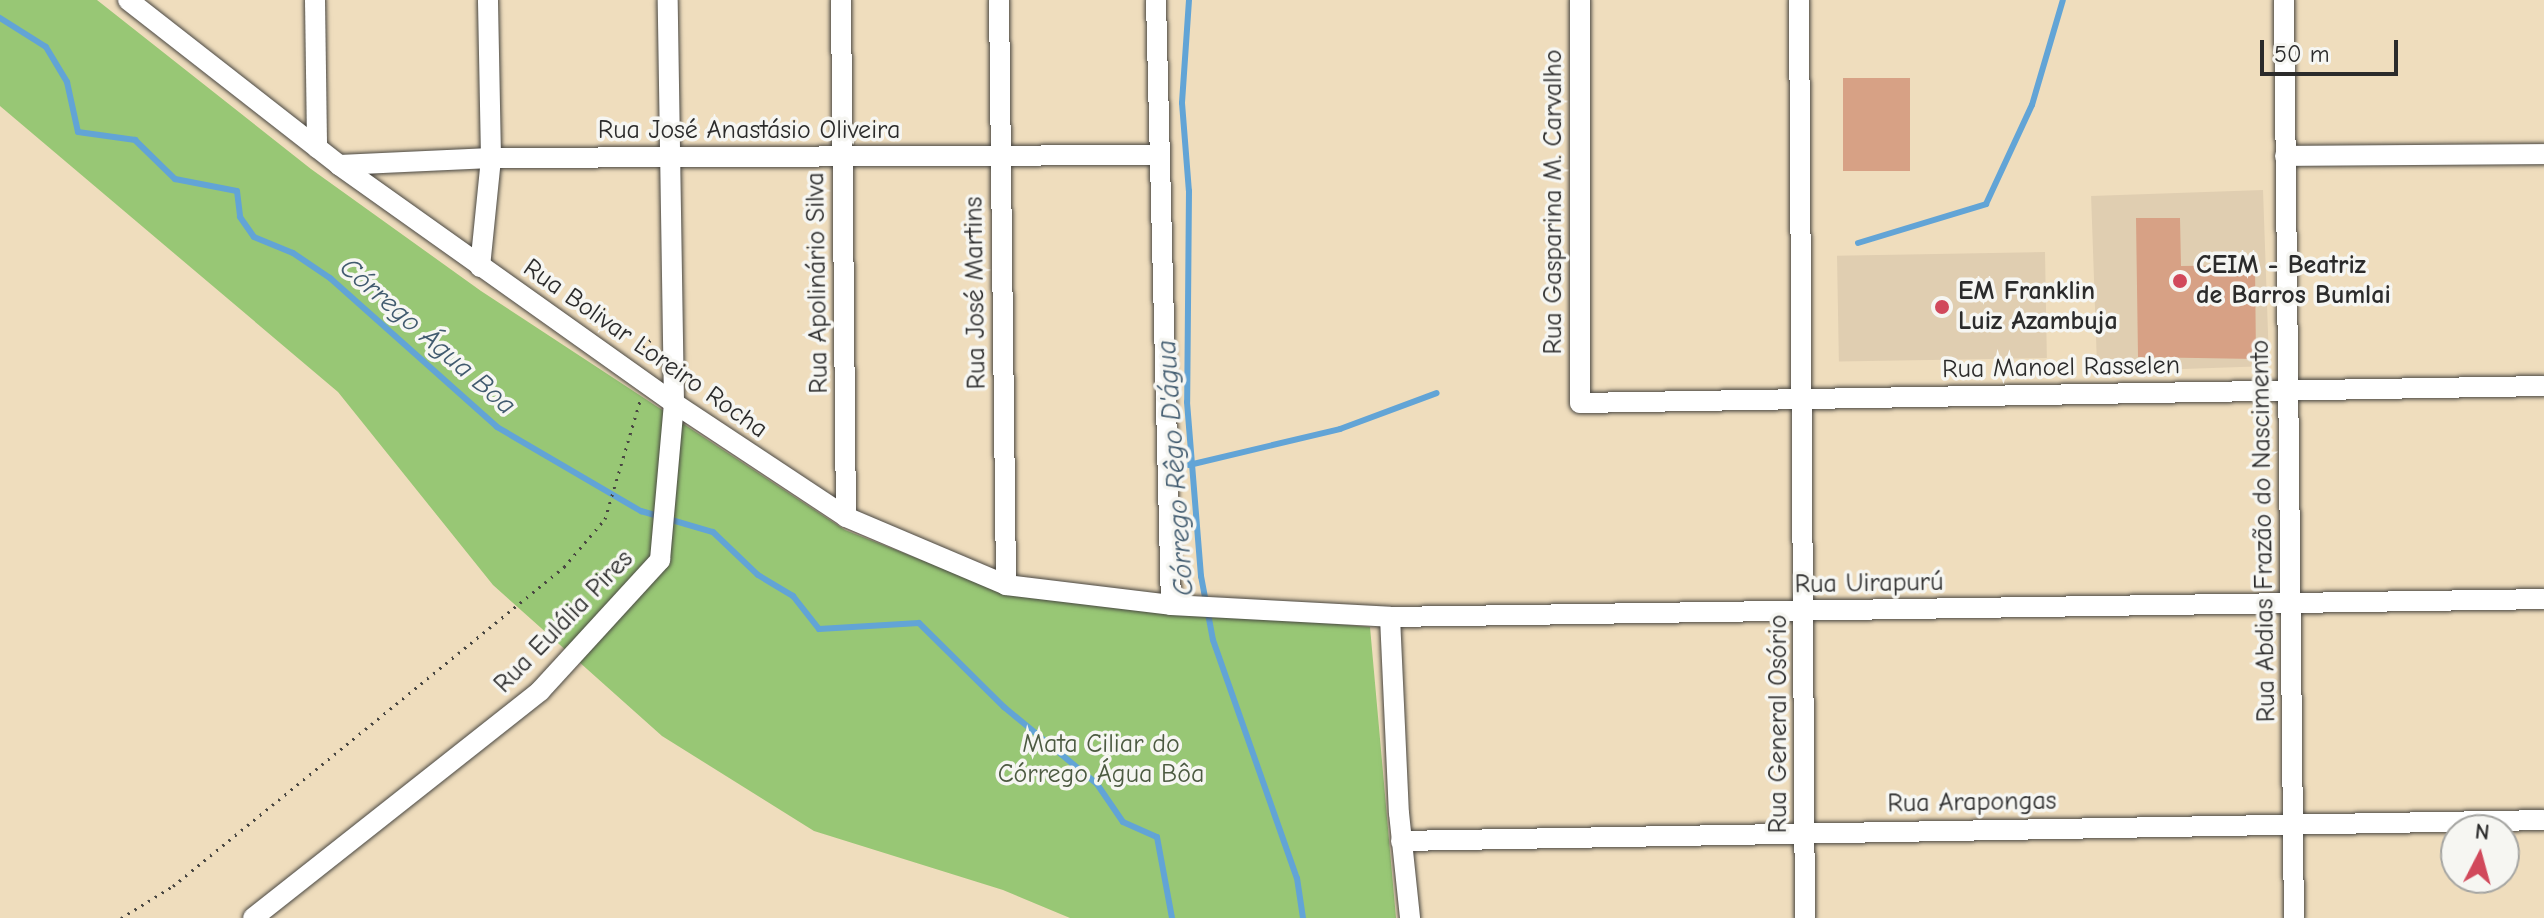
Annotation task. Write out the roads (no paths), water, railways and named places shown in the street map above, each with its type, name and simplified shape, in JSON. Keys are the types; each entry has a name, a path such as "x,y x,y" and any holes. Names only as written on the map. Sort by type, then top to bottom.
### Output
{"street":[{"name":"Rua Bolivar Loreiro Rocha","path":"128,0 339,165 480,267 674,403 846,517 1006,585 1196,607"},
{"path":"153,0 154,21"},
{"path":"315,0 317,148"},
{"path":"480,267 491,158 488,0"},
{"name":"Rua Eulália Pires","path":"253,918 540,691 660,560 674,403 668,0"},
{"name":"Rua Apolinário Silva","path":"841,0 846,517"},
{"name":"Rua José Martins","path":"999,0 1006,585"},
{"path":"1156,0 1171,605"},
{"name":"Rua Gasparina M. Carvalho","path":"1580,0 1580,403"},
{"name":"Rua General Osório","path":"1799,0 1805,918"},
{"name":"Rua Abdias Frazão do Nascimento","path":"2284,0 2294,918"},
{"path":"2285,156 2544,154"},
{"name":"Rua José Anastásio Oliveira","path":"339,165 491,158 1159,155"},
{"name":"Rua Manoel Rasselen","path":"1580,403 2544,386"},
{"name":"Rua Uirapurú","path":"1196,607 1390,617 2544,599"},
{"path":"1390,617 1399,813 1410,918"},
{"name":"Rua Arapongas","path":"1401,838 2544,820"}],"waterway":[{"name":"Córrego Rêgo D'água","path":"1189,0 1182,103 1189,191 1187,402 1201,576 1213,640 1297,878 1303,918"},
{"path":"1858,243 1986,204 2032,105 2063,0"},
{"name":"Córrego Água Boa","path":"0,18 46,47 67,82 78,132 135,140 175,179 237,191 240,217 254,237 293,253 330,278 497,427 641,511 713,532 758,575 793,596 819,629 919,623 1004,707 1097,784 1123,822 1157,837 1172,918"},
{"path":"1189,465 1340,429 1437,393"}],"place":[{"name":"CEIM - Beatriz de Barros Bumlai","path":"2180,281"},
{"name":"EM Franklin Luiz Azambuja","path":"1942,307"}],"park label":[{"name":"Mata Ciliar do Córrego Água Bôa","path":"1101,760"}]}
